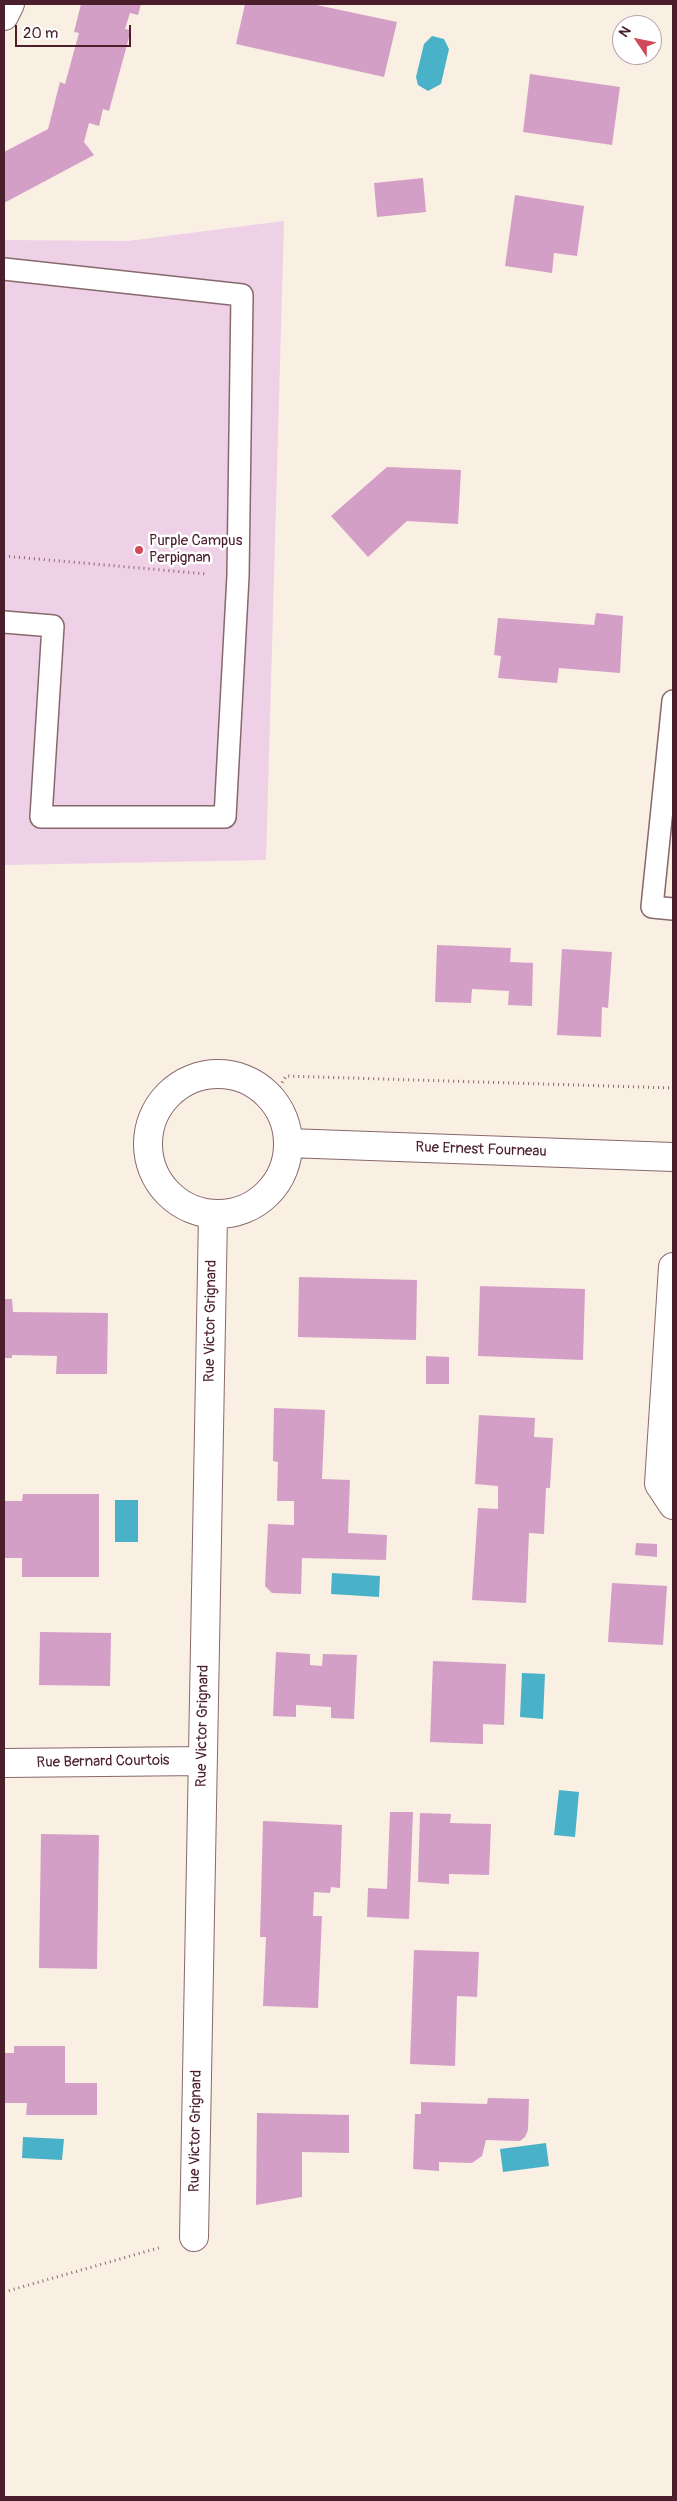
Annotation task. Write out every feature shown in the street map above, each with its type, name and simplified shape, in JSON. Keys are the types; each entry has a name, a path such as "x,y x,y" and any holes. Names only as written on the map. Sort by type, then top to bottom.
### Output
{"street":[{"path":"4,16 10,4"},
{"path":"210,1075 233,1076 254,1084 272,1100 284,1120 288,1142 285,1166 274,1186 258,1202 236,1212 214,1215 190,1210 171,1197 156,1179 148,1158 148,1135 156,1112 169,1094 189,1081 210,1075"},
{"name":"Rue Ernest Fourneau","path":"288,1142 673,1157"},
{"name":"Rue Victor Grignard","path":"194,2237 214,1215"},
{"path":"673,1267 659,1484 673,1505"},
{"name":"Rue Bernard Courtois","path":"4,1763 202,1761"}],"lane":[{"path":"4,269 242,295 238,576 225,817 41,818 53,626 4,622"},
{"path":"673,701 652,907 673,909"}],"path":[{"path":"4,556 238,576"},
{"path":"272,1100 286,1076 673,1088"},
{"path":"4,2292 194,2237"}],"shaded area":[{"name":"Purple Campus Perpignan","path":"284,221 266,860 4,865 4,240 128,241"}],"water":[{"path":"432,36 444,39 449,49 441,84 428,91 418,85 416,77 424,44"},
{"path":"115,1500 138,1500 138,1542 115,1542"},
{"path":"332,1573 380,1576 379,1597 331,1594"},
{"path":"522,1673 545,1674 543,1719 520,1717"},
{"path":"559,1790 579,1792 575,1837 554,1835"},
{"path":"23,2137 64,2139 62,2160 22,2158"},
{"path":"546,2143 549,2166 503,2172 500,2149"}],"building":[{"path":"81,4 141,4 138,15 130,13 125,29 131,30 109,111 103,109 99,126 89,123 84,142 94,155 4,203 4,152 48,129 60,82 65,84 79,33 74,32"},
{"path":"245,4 312,4 397,22 384,77 236,44"},
{"path":"530,74 620,87 612,145 523,132"},
{"path":"423,178 426,212 377,217 374,183"},
{"path":"515,195 584,206 577,256 554,253 552,273 505,266"},
{"path":"387,467 461,470 458,524 407,521 368,557 331,516"},
{"path":"596,613 623,616 620,673 559,668 557,683 498,678 501,656 494,655 498,618 594,625"},
{"path":"437,945 511,948 510,962 533,963 532,1006 508,1005 509,991 472,989 471,1003 435,1002"},
{"path":"562,949 612,952 608,1008 602,1007 601,1037 557,1035"},
{"path":"299,1277 417,1280 416,1340 298,1337"},
{"path":"480,1286 585,1289 583,1360 478,1356"},
{"path":"4,1299 12,1299 13,1312 108,1313 107,1374 56,1374 57,1356 12,1355 12,1358 4,1358"},
{"path":"426,1356 449,1357 449,1384 426,1384"},
{"path":"274,1408 325,1410 322,1479 350,1480 348,1533 387,1535 386,1560 302,1558 301,1594 272,1593 265,1586 268,1524 294,1525 294,1501 277,1501 278,1462 273,1461"},
{"path":"479,1415 535,1418 534,1437 553,1438 550,1488 546,1488 544,1534 529,1533 526,1603 472,1600 478,1508 498,1509 498,1486 475,1484"},
{"path":"23,1494 99,1494 99,1577 22,1577 22,1558 4,1558 4,1501 22,1501"},
{"path":"636,1543 657,1544 657,1557 635,1555"},
{"path":"612,1583 667,1586 663,1645 608,1642"},
{"path":"40,1632 111,1633 110,1686 39,1685"},
{"path":"276,1652 310,1654 310,1665 322,1666 323,1654 357,1655 354,1719 331,1718 331,1707 296,1705 296,1717 273,1716"},
{"path":"433,1661 506,1664 504,1725 483,1724 483,1744 430,1742"},
{"path":"390,1812 413,1812 409,1919 367,1917 368,1888 387,1889"},
{"path":"420,1813 451,1814 450,1823 491,1824 489,1875 449,1874 449,1884 418,1882"},
{"path":"263,1821 342,1825 340,1888 331,1887 330,1893 314,1892 313,1916 322,1916 318,2008 263,2006 266,1937 260,1937"},
{"path":"41,1834 99,1835 97,1969 39,1968"},
{"path":"414,1950 479,1952 477,1997 457,1996 455,2066 410,2064"},
{"path":"14,2046 65,2046 65,2083 97,2083 97,2115 26,2115 27,2103 4,2103 4,2053 14,2053"},
{"path":"488,2098 529,2099 528,2130 525,2137 520,2141 486,2140 482,2156 472,2163 439,2162 439,2171 413,2169 415,2114 421,2114 421,2102 487,2104"},
{"path":"257,2113 349,2115 349,2153 302,2152 302,2197 256,2205"}],"place":[{"name":"Purple Campus Perpignan","path":"139,550"}]}
